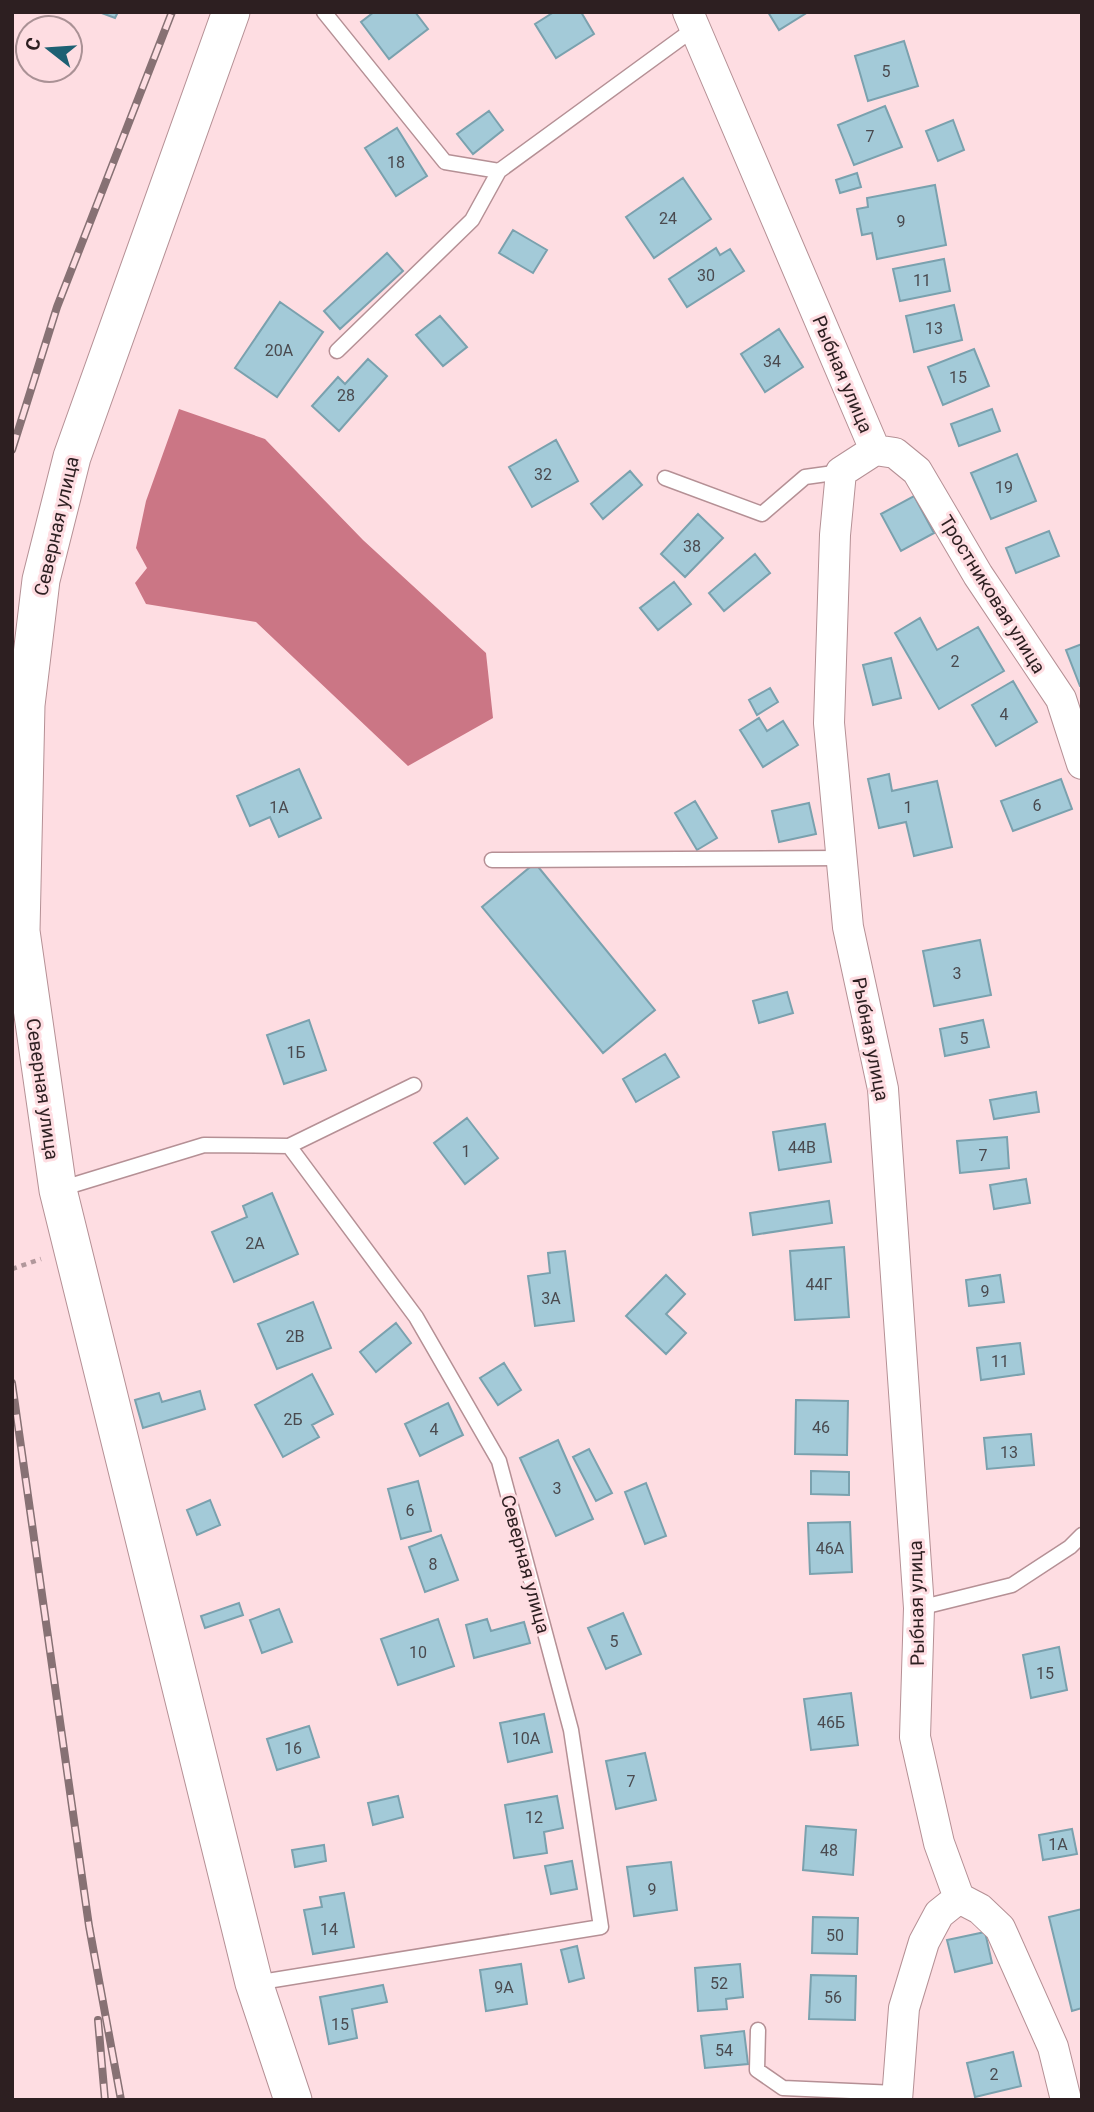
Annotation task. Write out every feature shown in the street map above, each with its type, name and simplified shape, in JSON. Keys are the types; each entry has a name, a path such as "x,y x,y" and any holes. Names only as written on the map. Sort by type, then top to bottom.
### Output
{"street":[{"name":"Северная улица","path":"230,12 72,457 41,580 26,705 21,930 58,1190 254,1983 293,2100"},
{"name":"Рыбная улица","path":"692,20 875,450 841,472 835,534 829,723 848,927 883,1089 919,1608 915,1737 939,1843 959,1898"},
{"name":"Тростниковая улица","path":"875,450 895,453 917,471 978,575 1061,699 1082,764"},
{"path":"897,2096 904,2008 924,1942 939,1914 959,1898 980,1909 1000,1928 1053,2048 1066,2100"}],"lane":[{"path":"324,12 445,162 499,171"},
{"path":"337,351 472,220 499,171 692,20"},
{"path":"665,478 762,513 805,477 841,472"},
{"path":"492,860 841,858"},
{"path":"289,1146 414,1085"},
{"name":"Северная улица","path":"58,1190 204,1145 289,1146 416,1317 499,1461 570,1730 601,1927 254,1983"},
{"path":"919,1608 1012,1585 1070,1547 1082,1535"},
{"path":"758,2030 757,2070 783,2088 897,2096"}],"shaded area":[{"path":"179,409 265,439 363,540 486,653 493,718 408,766 256,622 146,604 135,583 147,568 136,548 146,501"}],"building":[{"path":"99,12 118,12 115,18"},
{"path":"374,12 415,12 428,29 389,59 361,22"},
{"path":"554,12 581,12 594,34 556,58 535,24"},
{"path":"768,12 808,12 779,30"},
{"path":"904,41 918,86 868,101 855,56"},
{"path":"885,106 902,147 854,165 838,125"},
{"path":"489,111 503,130 473,154 457,134"},
{"path":"953,120 964,150 938,161 926,131"},
{"path":"397,128 427,176 396,196 365,148"},
{"path":"857,173 861,187 840,193 836,180"},
{"path":"683,178 711,219 654,258 626,217"},
{"path":"935,185 946,245 877,259 872,233 862,235 857,209 868,207 867,198"},
{"path":"513,230 547,250 533,273 499,253"},
{"path":"716,248 720,255 730,249 744,271 687,307 669,279"},
{"path":"387,253 403,271 340,329 324,311"},
{"path":"944,259 950,291 900,301 893,269"},
{"path":"280,302 323,332 277,397 235,368"},
{"path":"954,305 962,340 914,352 906,316"},
{"path":"440,316 467,347 443,366 416,335"},
{"path":"779,329 803,367 765,392 741,354"},
{"path":"974,349 989,386 943,405 928,367"},
{"path":"368,359 387,376 339,431 312,406 338,377 345,384"},
{"path":"992,409 1000,431 959,446 951,424"},
{"path":"556,440 578,481 532,507 509,467"},
{"path":"1017,454 1036,501 991,519 971,473"},
{"path":"630,471 642,485 603,519 591,504"},
{"path":"914,496 934,533 901,551 881,514"},
{"path":"698,514 723,538 685,577 661,554"},
{"path":"1049,531 1059,556 1016,573 1006,548"},
{"path":"755,554 770,573 724,611 709,593"},
{"path":"674,582 691,604 658,630 640,608"},
{"path":"920,618 937,650 978,627 1004,671 939,709 895,633"},
{"path":"1082,644 1082,686 1080,686 1066,650"},
{"path":"891,658 901,698 873,705 863,665"},
{"path":"1013,681 1037,722 996,746 972,705"},
{"path":"770,688 778,702 757,715 749,700"},
{"path":"759,718 767,731 783,721 798,745 763,767 740,730"},
{"path":"299,769 321,818 279,837 270,817 250,826 237,796"},
{"path":"889,774 892,791 937,781 952,847 914,856 906,822 879,828 868,779"},
{"path":"1061,779 1072,809 1013,831 1001,801"},
{"path":"695,801 717,838 697,850 675,813"},
{"path":"809,803 816,834 779,842 772,811"},
{"path":"535,863 655,1010 603,1053 482,907"},
{"path":"980,940 991,995 934,1006 923,951"},
{"path":"787,992 793,1013 759,1023 753,1001"},
{"path":"309,1020 326,1070 284,1084 267,1035"},
{"path":"983,1020 989,1047 945,1056 940,1029"},
{"path":"665,1054 679,1077 636,1102 623,1079"},
{"path":"1036,1092 1039,1112 994,1119 990,1100"},
{"path":"467,1118 498,1158 465,1184 434,1143"},
{"path":"825,1124 831,1162 779,1170 773,1132"},
{"path":"1007,1137 1009,1168 960,1173 957,1141"},
{"path":"1026,1179 1030,1203 994,1209 990,1185"},
{"path":"272,1193 298,1254 234,1282 212,1232 247,1217 243,1206"},
{"path":"829,1201 832,1223 753,1235 750,1213"},
{"path":"844,1247 849,1317 795,1320 790,1251"},
{"path":"565,1251 574,1321 535,1326 528,1276 550,1273 548,1253"},
{"path":"666,1275 685,1294 666,1314 686,1333 666,1354 626,1316"},
{"path":"1000,1275 1004,1302 969,1306 966,1280"},
{"path":"313,1302 331,1348 277,1369 258,1324"},
{"path":"396,1323 411,1343 376,1372 360,1352"},
{"path":"1020,1343 1024,1374 981,1380 977,1348"},
{"path":"504,1363 521,1390 498,1405 480,1378"},
{"path":"312,1374 333,1414 312,1425 319,1437 283,1457 255,1405"},
{"path":"200,1391 205,1409 143,1428 135,1400 159,1393 162,1402"},
{"path":"796,1400 848,1401 847,1455 795,1454"},
{"path":"448,1403 463,1435 420,1456 405,1424"},
{"path":"1031,1434 1034,1465 987,1469 984,1438"},
{"path":"558,1440 593,1519 556,1536 520,1458"},
{"path":"589,1449 612,1493 596,1501 573,1457"},
{"path":"811,1471 849,1472 849,1495 811,1494"},
{"path":"418,1481 431,1531 401,1539 388,1489"},
{"path":"646,1483 666,1536 645,1544 625,1492"},
{"path":"210,1500 220,1525 197,1535 187,1510"},
{"path":"850,1522 852,1572 810,1574 808,1523"},
{"path":"441,1535 458,1580 425,1592 409,1547"},
{"path":"239,1603 243,1615 205,1628 201,1616"},
{"path":"279,1609 292,1642 262,1653 250,1620"},
{"path":"623,1613 641,1654 606,1669 588,1628"},
{"path":"438,1619 454,1666 398,1685 381,1639"},
{"path":"487,1619 491,1631 524,1622 530,1643 474,1658 466,1625"},
{"path":"1059,1647 1067,1690 1031,1698 1023,1655"},
{"path":"851,1693 858,1745 811,1750 804,1699"},
{"path":"544,1714 552,1752 508,1762 500,1723"},
{"path":"309,1726 319,1757 277,1770 267,1739"},
{"path":"645,1753 656,1800 616,1809 606,1761"},
{"path":"398,1796 403,1817 373,1825 368,1803"},
{"path":"557,1796 563,1828 544,1832 547,1853 514,1858 505,1805"},
{"path":"806,1826 856,1830 853,1875 803,1870"},
{"path":"1072,1829 1077,1854 1043,1860 1039,1835"},
{"path":"324,1845 326,1861 295,1867 292,1850"},
{"path":"572,1861 577,1889 551,1894 545,1866"},
{"path":"671,1862 677,1910 634,1916 627,1867"},
{"path":"344,1893 354,1947 313,1954 304,1910 322,1907 320,1897"},
{"path":"1082,1909 1082,2008 1072,2011 1049,1917"},
{"path":"813,1917 858,1918 857,1954 812,1953"},
{"path":"985,1932 992,1963 955,1972 947,1940"},
{"path":"577,1946 584,1978 569,1982 561,1950"},
{"path":"521,1964 527,2004 486,2011 480,1970"},
{"path":"740,1964 743,1997 726,1999 727,2009 698,2011 695,1968"},
{"path":"811,1975 856,1976 855,2020 809,2019"},
{"path":"383,1985 387,2002 352,2009 357,2038 329,2044 320,1997"},
{"path":"744,2031 748,2064 705,2068 701,2036"},
{"path":"1013,2052 1021,2086 975,2097 967,2063"}],"railway":[{"path":"12,450 57,307 172,12"},
{"path":"12,1383 89,1926 121,2100"},
{"path":"98,2020 105,2100"}]}
